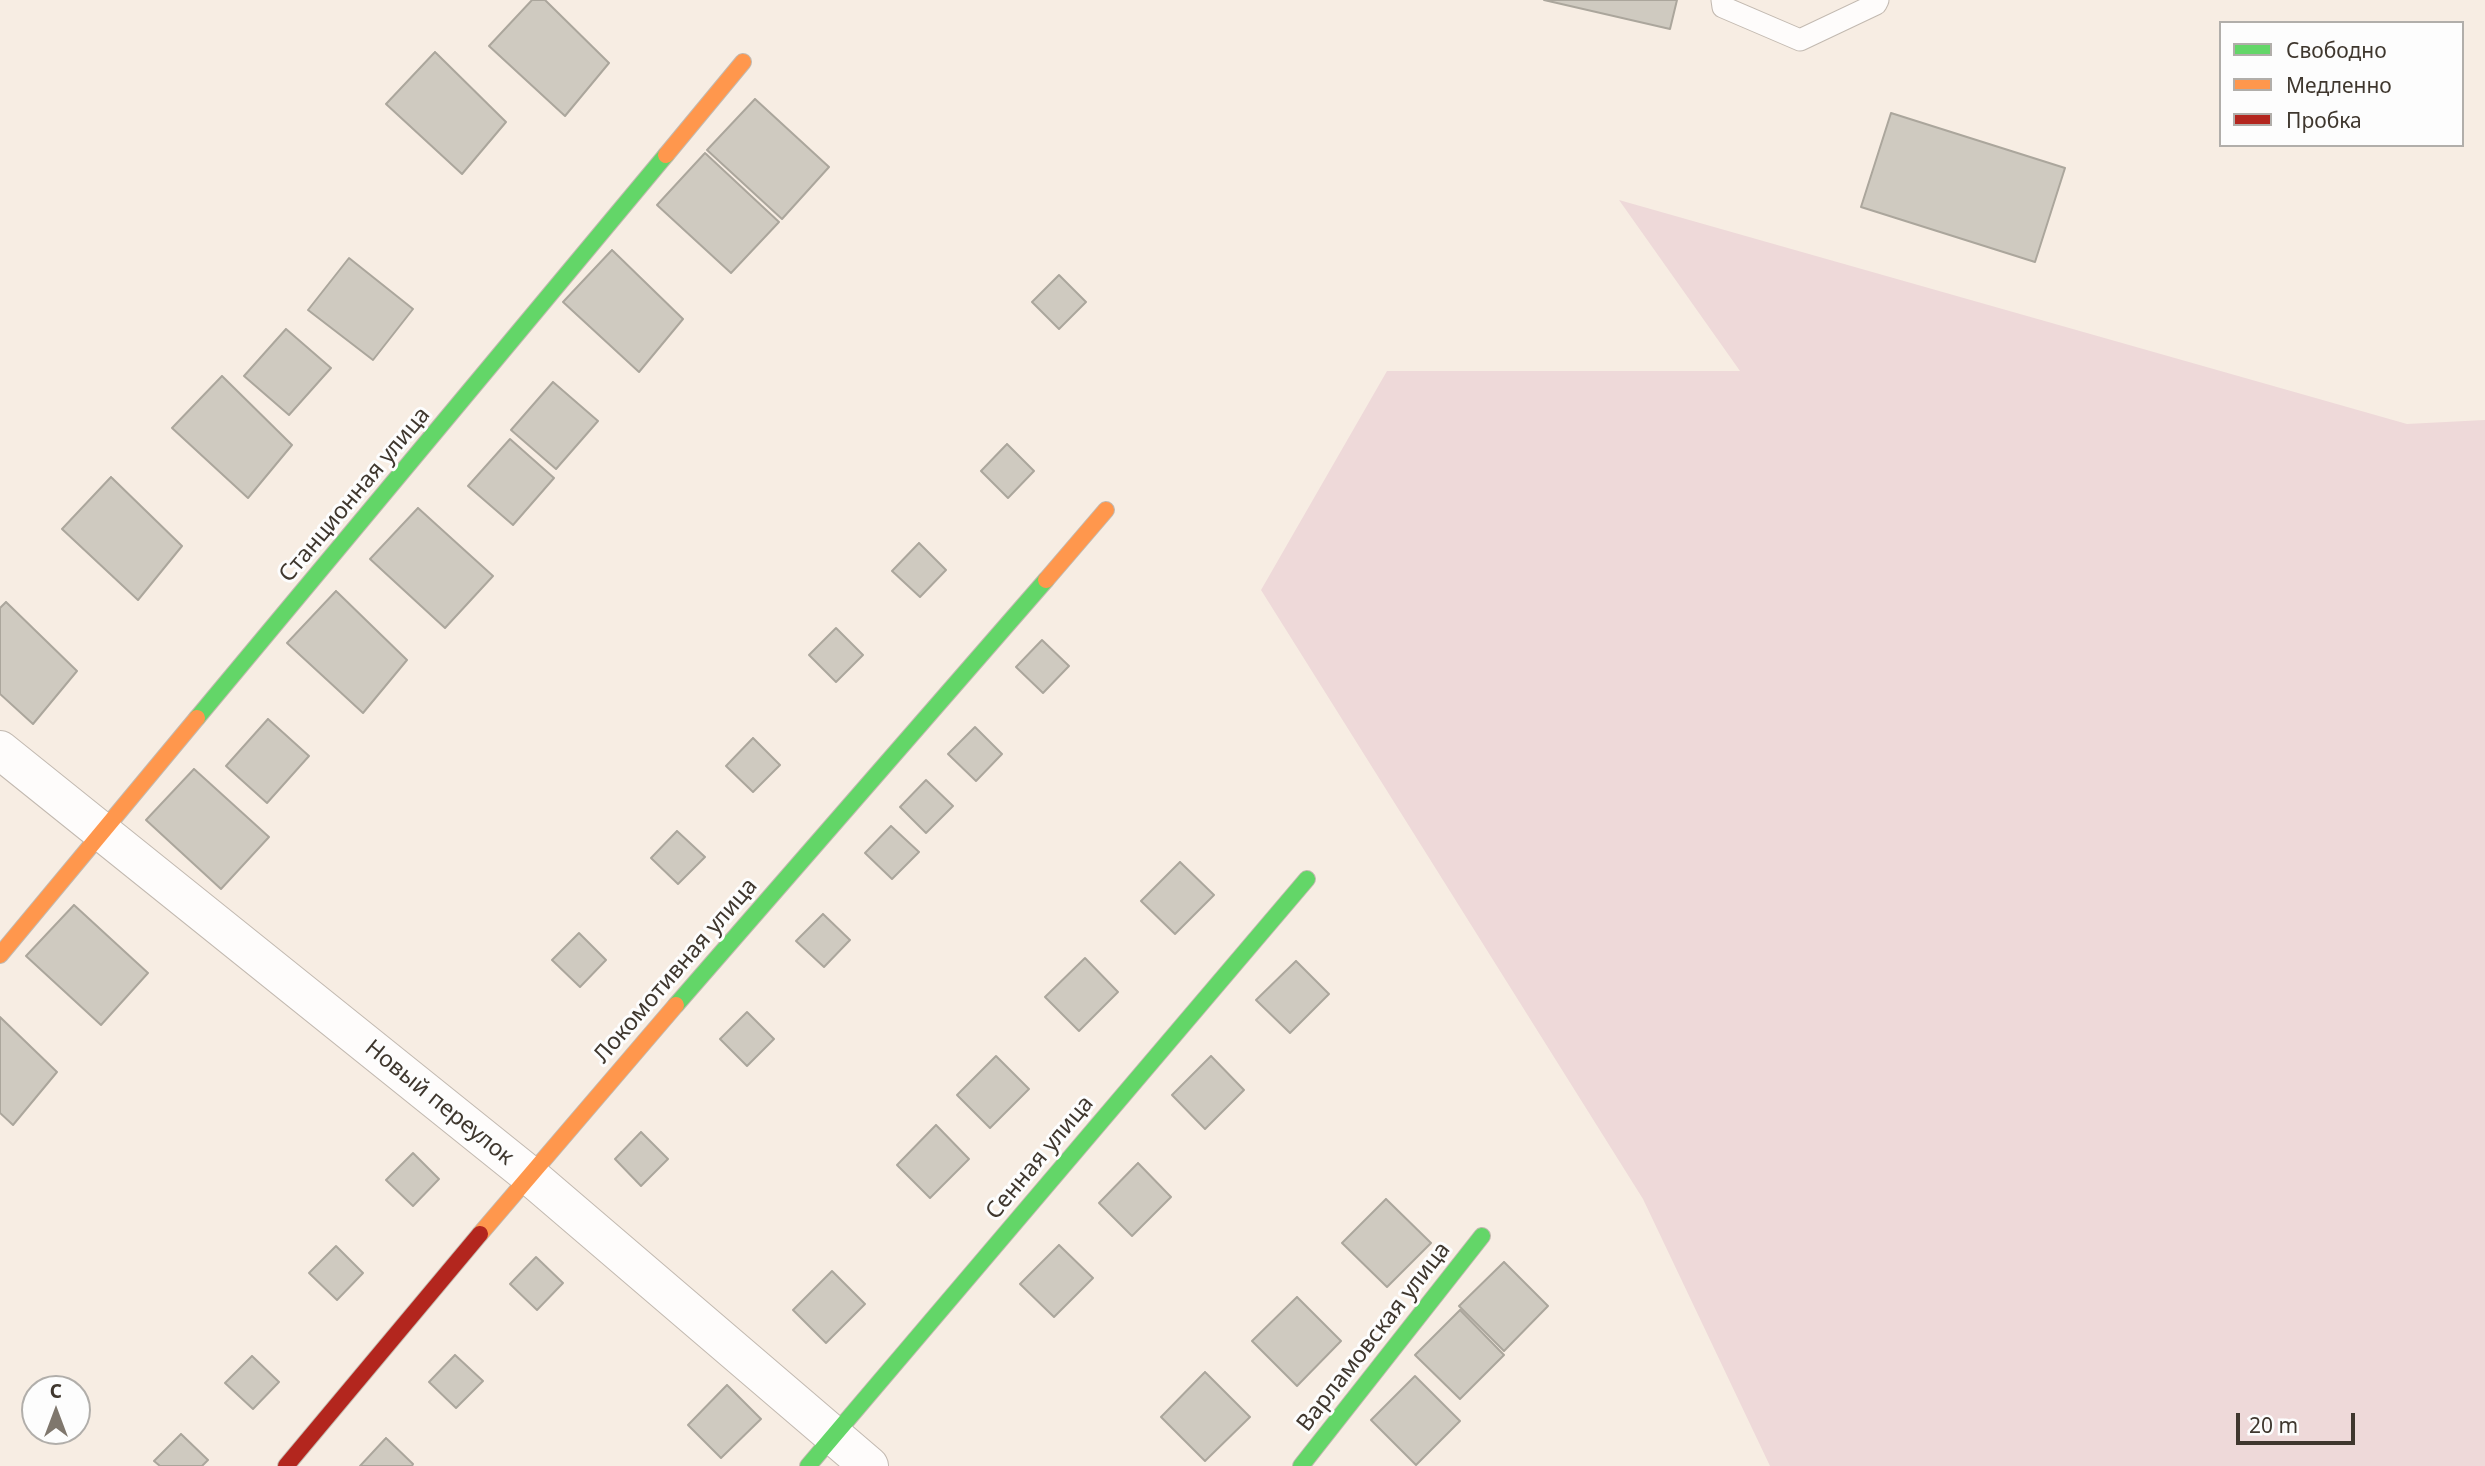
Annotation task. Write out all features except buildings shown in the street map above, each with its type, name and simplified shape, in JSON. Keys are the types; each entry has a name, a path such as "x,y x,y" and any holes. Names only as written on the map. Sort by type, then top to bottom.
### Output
{"street":[{"name":"Станционная улица","path":"0,955 743,62"},
{"name":"Локомотивная улица","path":"286,1466 529,1175 1107,510"},
{"name":"Новый переулок","path":"0,750 529,1175 869,1466"},
{"name":"Сенная улица","path":"808,1466 1307,879"},
{"name":"Варламовская улица","path":"1301,1466 1482,1236"}],"lane":[{"path":"1722,0 1723,7 1800,40 1876,4 1878,0"}],"shaded area":[{"path":"1619,200 2407,424 2485,420 2485,1466 1770,1466 1643,1199 1261,590 1387,371 1740,371"}],"traffic: fast":[{"path":"197,718 666,155"},
{"path":"676,1005 1046,580"},
{"path":"808,1466 1307,879"},
{"path":"1301,1466 1482,1236"}],"traffic: slow":[{"path":"666,155 743,62"},
{"path":"1046,580 1106,510"},
{"path":"0,955 197,718"},
{"path":"480,1234 676,1005"}],"traffic: jam":[{"path":"286,1466 480,1234"}]}
